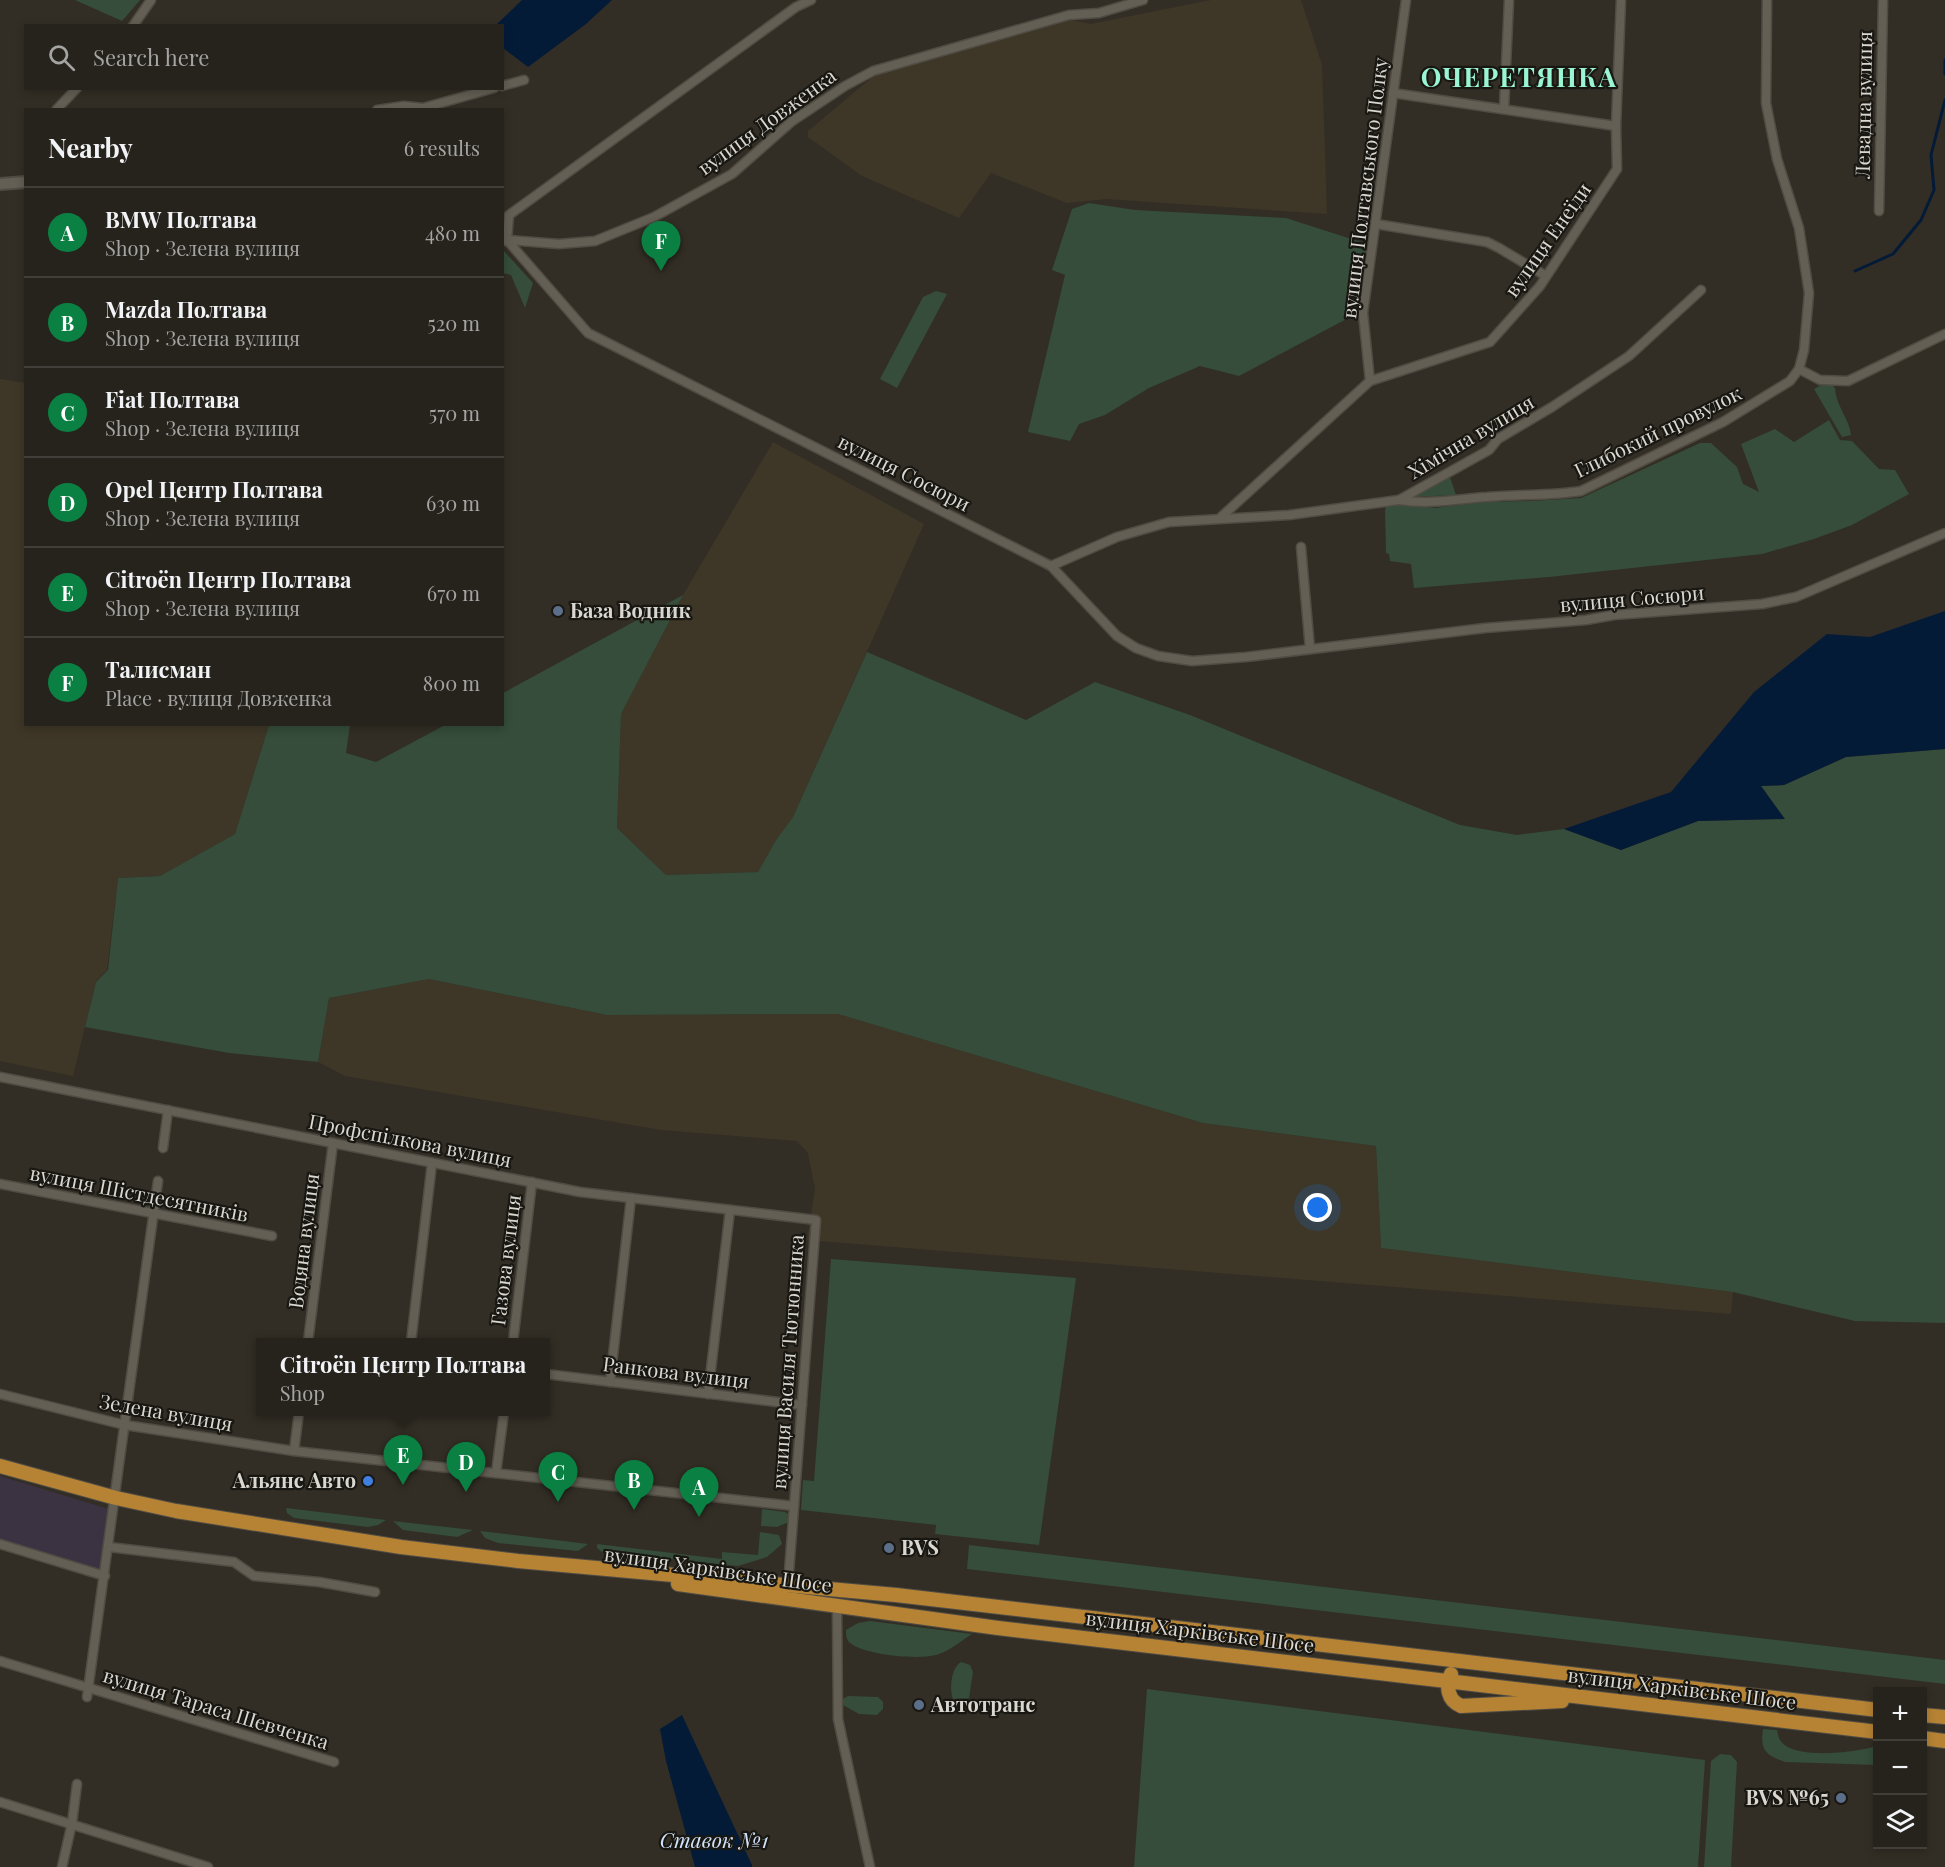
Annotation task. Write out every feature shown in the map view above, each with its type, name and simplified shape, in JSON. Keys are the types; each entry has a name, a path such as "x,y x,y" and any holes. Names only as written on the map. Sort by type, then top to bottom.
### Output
{"highway":[{"name":"вулиця Харківське Шосе","path":"0,1466 116,1498 176,1511 401,1548 787,1593 896,1595 1873,1709"},
{"name":"вулиця Харківське Шосе","path":"787,1593 837,1607 1873,1731"},
{"path":"1470,1662 1454,1670 1448,1681 1450,1696 1454,1703 1461,1706 1596,1699"},
{"path":"1927,1716 1945,1718"},
{"path":"1927,1739 1945,1741"}],"street":[{"path":"134,24 151,0"},
{"path":"505,240 509,215 795,7 811,0"},
{"name":"вулиця Довженка","path":"505,240 559,244 595,241 654,218 732,174 791,122 845,86 873,71 1069,15 1099,13 1143,0"},
{"name":"вулиця Полтавського Полку","path":"1370,381 1364,313 1406,0"},
{"path":"1504,109 1509,0"},
{"name":"вулиця Енеїди","path":"1220,518 1370,381 1490,342 1540,286 1617,169 1616,126 1621,0"},
{"path":"1767,0 1766,103 1777,159 1799,228 1809,293 1804,350 1799,369 1820,380 1848,381 1945,334"},
{"name":"Левадна вулиця","path":"1879,211 1883,0"},
{"path":"504,85 524,80"},
{"path":"58,108 75,90"},
{"path":"390,108 404,106 423,108 487,90"},
{"path":"1394,93 1616,126"},
{"path":"0,184 24,182"},
{"path":"1376,224 1487,242 1546,276"},
{"name":"вулиця Сосюри","path":"505,240 588,333 1051,566 1117,636 1136,648 1158,656 1192,661 1485,628 1586,620 1614,615 1762,604 1796,597 1945,533"},
{"name":"Хімічна вулиця","path":"1220,518 1288,515 1399,500 1489,450 1498,439 1552,407 1629,356 1701,290"},
{"name":"Глибокий провулок","path":"1399,500 1439,503 1488,496 1581,491 1723,423 1790,381 1799,369"},
{"path":"1051,566 1117,537 1169,522 1220,518"},
{"path":"1301,547 1310,649"},
{"name":"Профспілкова вулиця","path":"0,1077 580,1192 816,1220"},
{"path":"163,1148 168,1110"},
{"name":"Водяна вулиця","path":"309,1338 333,1143"},
{"path":"411,1338 432,1163"},
{"path":"88,1692 159,1182"},
{"name":"Газова вулиця","path":"513,1338 532,1182"},
{"name":"вулиця Шістдесятників","path":"0,1184 272,1236"},
{"path":"610,1382 631,1198"},
{"path":"708,1394 730,1210"},
{"name":"вулиця Василя Тютюнника","path":"787,1593 816,1220"},
{"name":"Ранкова вулиця","path":"550,1374 802,1405"},
{"name":"Зелена вулиця","path":"0,1394 125,1425 294,1451 794,1506"},
{"path":"294,1451 298,1416"},
{"path":"496,1473 503,1416"},
{"path":"0,1544 105,1576"},
{"path":"109,1546 234,1562 254,1576 319,1582 375,1592"},
{"path":"837,1607 838,1719 870,1867"},
{"name":"вулиця Тараса Шевченка","path":"0,1661 88,1692 333,1762"},
{"path":"62,1867 72,1823 77,1784"},
{"path":"0,1802 208,1867"}],"shaded area":[{"path":"1211,0 1301,0 1322,65 1327,214 1106,199 1067,203 991,173 959,218 862,176 808,137 808,131 875,75 1070,20 1091,24"},
{"path":"0,379 24,383 24,726 269,726 235,834 160,876 118,878 107,970 96,981 73,1076 0,1061"},
{"path":"773,442 924,524 793,817 776,840 758,872 666,875 617,828 621,714 683,595"},
{"path":"429,979 607,1015 838,1014 1203,1123 1376,1146 1381,1248 1733,1292 1731,1314 807,1240 815,1189 808,1153 797,1141 661,1130 345,1076 318,1062 329,998"},
{"path":"0,1476 112,1510 100,1572 0,1541"}],"green space":[{"path":"75,0 140,0 122,21"},
{"path":"1089,203 1135,210 1286,218 1367,244 1354,315 1239,376 1200,366 1149,388 1105,415 1079,424 1070,441 1028,432 1065,275 1052,270 1072,209"},
{"path":"504,251 533,283 525,308 511,275 504,273"},
{"path":"936,291 947,294 897,388 880,379 923,297"},
{"path":"1823,384 1831,384 1835,388 1851,435 1842,437 1814,389"},
{"path":"1829,420 1840,440 1852,441 1879,469 1895,470 1909,494 1852,525 1814,539 1762,554 1549,577 1414,588 1411,564 1390,561 1389,554 1386,553 1386,506 1402,503 1435,508 1482,502 1581,498 1700,443 1711,443 1737,467 1743,484 1759,492 1741,444 1775,429 1794,442"},
{"path":"1450,477 1456,495 1410,497"},
{"path":"683,595 621,714 617,828 666,875 758,872 776,840 793,817 867,652 1026,720 1095,682 1190,715 1460,825 1517,835 1564,829 1621,850 1698,821 1784,819 1761,786 1784,785 1846,757 1945,749 1945,1323 1855,1321 1733,1292 1381,1248 1376,1146 1203,1123 838,1014 607,1015 429,979 329,998 318,1062 229,1053 85,1027 96,982 108,970 118,878 160,876 235,834 269,726 350,726 346,753 376,762 443,726 504,726 504,692"},
{"path":"831,1259 1076,1278 1039,1545 935,1534 936,1525 801,1510 803,1480 814,1481"},
{"path":"286,1508 386,1520 368,1527 294,1518 287,1513"},
{"path":"762,1509 785,1512 788,1514 789,1522 777,1527 761,1526"},
{"path":"393,1521 473,1530 457,1537 403,1530"},
{"path":"480,1531 588,1544 578,1551 498,1543 485,1538"},
{"path":"760,1532 779,1535 782,1544 767,1557 738,1566 602,1552 597,1548 597,1544 722,1559 722,1552 758,1555"},
{"path":"969,1545 1945,1660 1945,1684 967,1569"},
{"path":"870,1621 972,1634 941,1654 917,1657 892,1655 867,1651 848,1640 846,1630 858,1623"},
{"path":"961,1662 970,1665 973,1672 969,1698 960,1703 953,1699 951,1684 955,1669"},
{"path":"1147,1689 1705,1760 1698,1867 1134,1867"},
{"path":"848,1696 878,1697 883,1702 883,1709 877,1715 859,1714 843,1705 843,1699"},
{"path":"1763,1729 1777,1730 1780,1740 1787,1747 1798,1751 1826,1753 1873,1747 1873,1765 1785,1762 1768,1754 1762,1742"},
{"path":"1720,1754 1731,1755 1737,1762 1731,1867 1704,1867 1711,1761"}],"water":[{"path":"522,0 612,0 586,24 528,67 504,49 504,24 497,24"},
{"path":"1945,611 1945,749 1846,757 1784,785 1761,786 1785,819 1698,821 1621,850 1564,829 1671,792 1754,692 1827,634 1870,637"},
{"name":"Ставок №1","path":"682,1715 752,1867 695,1867 666,1761 660,1729"}],"waterway":[{"name":"ОЧЕРЕТЯНКА","path":"1945,60 1945,74"},
{"name":"ОЧЕРЕТЯНКА","path":"1855,271 1893,254 1921,220 1934,190 1931,155 1945,100"}],"place":[{"name":"Талисман","path":"661,271"},
{"name":"База Водник","path":"558,611"},
{"name":"Альянс Авто","path":"368,1481"},
{"name":"Citroën Центр Полтава","path":"403,1485"},
{"name":"Opel Центр Полтава","path":"466,1492"},
{"name":"Fiat Полтава","path":"558,1502"},
{"name":"Mazda Полтава","path":"634,1510"},
{"name":"BMW Полтава","path":"699,1517"},
{"name":"BVS","path":"889,1548"},
{"name":"Автотранс","path":"919,1705"},
{"name":"BVS №65","path":"1841,1798"}],"district":[{"name":"ОЧЕРЕТЯНКА","path":"1519,78"}]}
